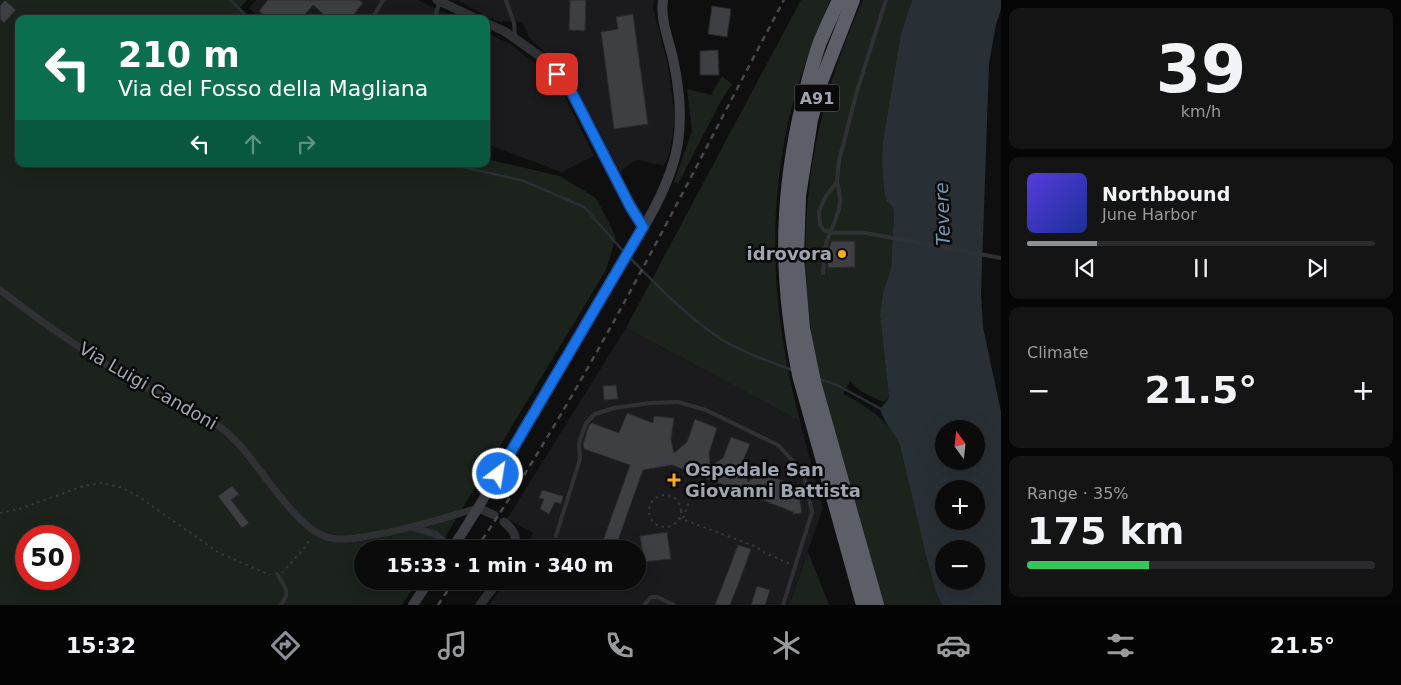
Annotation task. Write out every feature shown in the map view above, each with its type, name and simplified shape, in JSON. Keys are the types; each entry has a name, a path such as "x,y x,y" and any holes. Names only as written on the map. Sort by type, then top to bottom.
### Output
{"highway":[{"name":"A91","path":"838,0 820,42 807,81 792,154 792,201 803,328 814,382 877,605"},
{"name":"A91","path":"853,0 821,82 784,231 786,285 793,347 807,405 863,605"}],"main road":[{"path":"458,540 636,240 667,182 673,166 679,132 678,90 674,62 663,16 663,0"},
{"path":"413,605 423,590"}],"street":[{"path":"438,1 468,15"},
{"path":"490,25 515,39 544,59 570,89 630,206 643,227"},
{"name":"Via Luigi Candoni","path":"0,290 88,354 226,431 294,512 313,531 330,538 355,539 414,528 478,508"},
{"path":"478,508 494,515"},
{"path":"504,522 510,527 516,540"},
{"name":"Via Luigi Candoni","path":"414,528 435,534 442,540"},
{"path":"480,605 491,590"}],"lane":[{"path":"374,15 383,0"},
{"path":"506,0 514,23 515,39"},
{"path":"823,273 827,242 840,210 839,161 857,91 886,0"},
{"path":"435,15 438,1"},
{"path":"838,182 826,196 819,211 819,222 824,230 838,234 866,233 1001,258"},
{"path":"556,536 580,459 579,443 586,423 595,414 614,408 650,402 678,402 706,410 778,445 803,472 812,512 783,605"},
{"path":"277,574 287,593 281,605"},
{"path":"644,605 651,597 657,597 674,605"}],"path":[{"path":"681,518 680,505 670,495 657,496 649,508 650,517 655,524 669,527 673,525 681,518 696,482"},
{"path":"0,513 19,509 84,486 101,483 120,486 138,496 218,554 270,575 282,573 306,546 313,531"},
{"path":"681,518 757,547 761,551 795,566"}],"shaded area":[{"path":"0,0 247,0 239,9 244,15 15,15 15,167 490,167 490,160 560,176 596,198 616,237 606,270 443,540 354,540 354,590 411,590 402,605 0,605"},
{"path":"256,0 418,0 449,15 257,15 249,8"},
{"path":"457,0 654,0 653,8 667,61 675,118 670,151 663,166 638,160 620,172 572,79 529,37 522,22 496,21 490,18 490,15 485,15"},
{"path":"801,0 830,0 807,58 793,103 782,157 777,195 775,233 779,308 791,383 800,421 626,328"},
{"path":"863,0 912,0 901,33 883,141 884,189 886,201 893,207 894,214 891,268 883,293 880,315 889,398 883,402 878,400 861,391 850,381 843,394 878,416 893,432 902,454 927,560 935,590 942,605 884,605 816,361 809,314 806,222 811,176 819,132 830,87 845,43"},
{"path":"490,34 510,44 550,75 563,93 594,156 562,172 490,145"},
{"path":"722,76 732,84 721,101 678,184 674,182 692,131 687,89 711,95"},
{"name":"Ospedale San Giovanni Battista","path":"626,328 800,421 823,508 789,605 489,605 500,590 646,590 646,540 530,540 533,533 507,519"},
{"path":"808,552 829,605 789,605"}],"water":[{"name":"Tevere","path":"912,0 1001,0 1001,9 996,24 989,64 981,294 983,327 1001,412 1001,605 942,605 935,590 985,590 985,540 935,540 935,588 900,446 880,409 889,398 880,315 883,293 891,268 894,214 893,207 886,201 884,189 883,141 901,33"}],"building":[{"path":"5,0 16,10 4,23 0,19 0,6"},
{"path":"268,0 359,0 363,3 353,15 324,15 313,5 304,15 264,15 259,11"},
{"path":"570,0 586,0 585,31 569,30"},
{"path":"712,6 731,9 727,37 708,34"},
{"path":"633,14 648,124 614,129 601,32 618,29 616,17"},
{"path":"718,50 719,75 700,75 700,51"},
{"name":"idrovora","path":"831,241 855,241 855,267 828,268"},
{"path":"616,385 618,399 604,400 603,386"},
{"path":"627,413 653,423 654,416 674,418 671,440 674,453 687,442 695,419 717,428 709,453 710,466 723,458 731,437 750,444 741,466 746,467 748,482 759,472 783,481 784,490 798,488 802,513 793,514 793,512 672,465 643,470 618,540 603,540 630,465 584,449 583,444 589,425 592,423 619,433"},
{"path":"232,486 239,494 231,500 249,523 242,528 218,496"},
{"path":"542,490 563,496 561,504 555,502 549,514 540,509 544,499 539,498"},
{"path":"667,532 671,559 646,562 646,540 641,540 640,536"},
{"path":"738,545 751,549 740,580 730,605 715,605"},
{"path":"757,586 770,590 765,605 751,605"}],"waterway":[{"path":"230,0 246,15"},
{"path":"462,167 524,181 584,207 625,253"},
{"path":"629,257 681,308 715,335 742,350 792,370"},
{"path":"819,379 837,385 881,409"}],"railway":[{"path":"482,540 560,416 599,348 784,0"},
{"path":"438,605 448,590"}],"place":[{"name":"idrovora","path":"842,254"},
{"name":"Ospedale San Giovanni Battista","path":"674,480"}],"route":[{"path":"498,474 643,227 630,206 570,89 557,74"}]}
